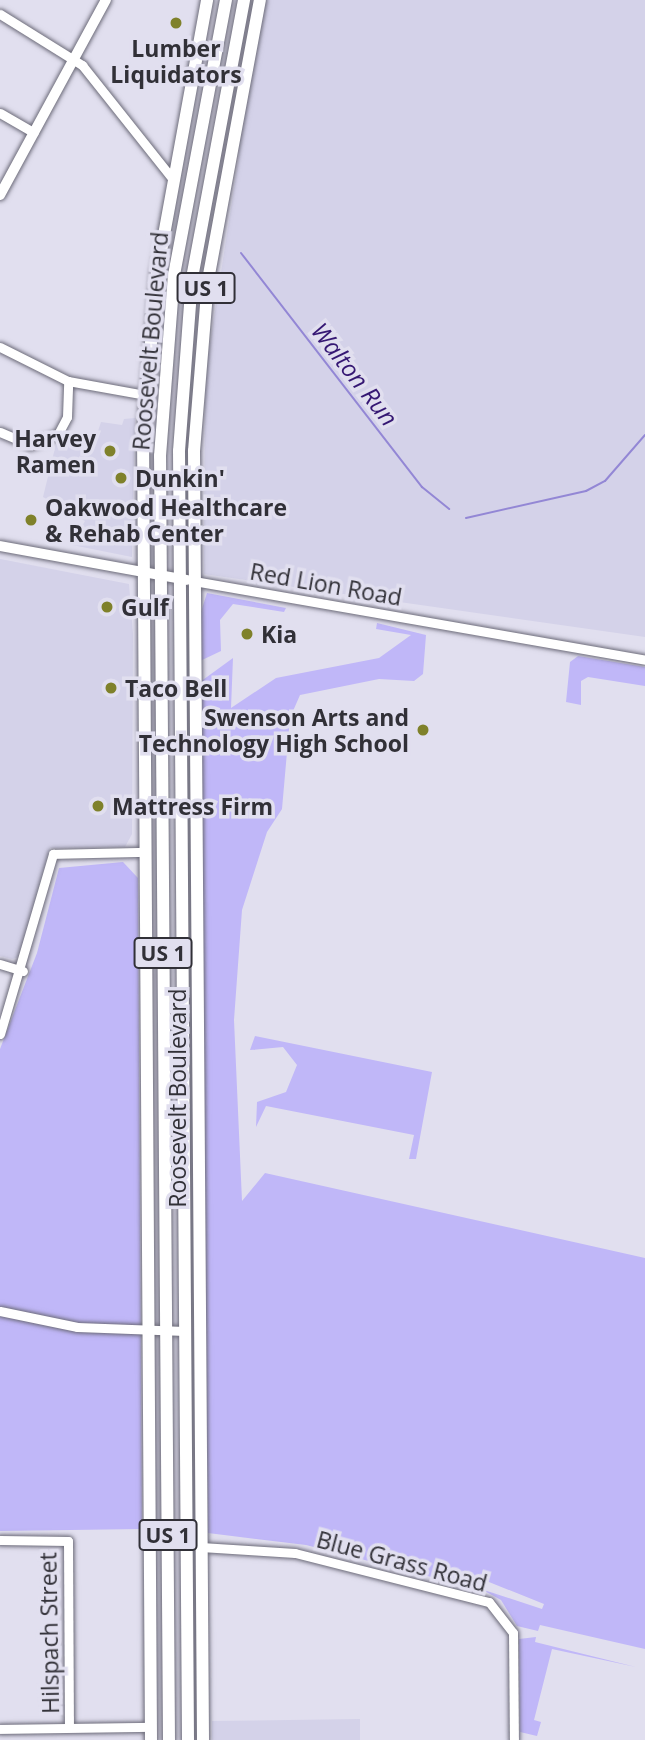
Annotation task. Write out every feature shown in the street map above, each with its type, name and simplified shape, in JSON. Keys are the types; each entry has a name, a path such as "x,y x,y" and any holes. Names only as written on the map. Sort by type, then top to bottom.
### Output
{"highway":[{"name":"Roosevelt Boulevard","path":"151,1734 143,436 145,395 172,178 207,0"},
{"name":"Roosevelt Boulevard","path":"169,1740 160,575 167,345 184,215 226,0"},
{"name":"Roosevelt Boulevard","path":"188,1740 178,578 185,346 244,0"},
{"path":"239,27 251,0"},
{"name":"Roosevelt Boulevard","path":"203,1740 195,416 213,245 260,0"},
{"path":"143,436 167,345"},
{"path":"185,346 195,416"},
{"path":"181,822 195,755"},
{"path":"182,1016 198,1077"},
{"path":"147,1222 165,1140"}],"main road":[{"path":"0,195 106,0"},
{"name":"Red Lion Road","path":"0,546 194,581"}],"street":[{"path":"0,15 74,59 172,178"},
{"path":"0,113 34,133"},
{"path":"0,346 68,381 145,395"},
{"path":"0,432 30,445 58,434 67,417 68,381"},
{"name":"Red Lion Road","path":"194,581 645,660"},
{"path":"0,1034 23,971 53,854 144,852"},
{"path":"0,964 23,971"},
{"path":"0,1311 77,1327 184,1331"},
{"name":"Hilspach Street","path":"0,1540 64,1541 69,1727"},
{"name":"Blue Grass Road","path":"201,1547 295,1553 489,1602 513,1633 514,1740"},
{"path":"0,1729 69,1727 151,1734"}],"shaded area":[{"path":"260,0 645,0 645,637 204,574 205,376 239,156 236,119"},
{"path":"135,418 132,557 72,545 85,521 43,497 56,444 92,449 101,422 122,425 124,419"},
{"path":"0,559 129,584 133,634 132,834 125,847 50,848 19,957 12,959 0,956"},
{"path":"207,593 286,608 284,612 233,604 220,620 221,651 200,661 200,615"},
{"path":"377,623 426,635 423,674 414,681 379,679 300,695 290,718 282,809 267,832 242,910 234,1020 242,1201 265,1173 645,1258 645,1649 540,1625 538,1631 517,1626 501,1600 481,1589 542,1609 544,1604 484,1580 455,1583 306,1545 208,1533 200,682 233,658 231,708 276,678 379,658 411,635 376,629"},
{"path":"578,656 645,667 645,686 588,677 581,681 581,705 566,702 570,662"},
{"path":"123,862 138,878 142,1529 0,1531 0,1049 37,953 59,868"},
{"path":"255,1036 432,1072 416,1159 409,1159 414,1135 266,1106 256,1127 257,1102 286,1092 297,1065 283,1047 250,1050"},
{"path":"536,1637 535,1642 636,1667 552,1649 534,1720 541,1722 537,1736 520,1732 519,1639"},
{"path":"360,1719 360,1740 212,1740 212,1721"}],"waterway":[{"name":"Walton Run","path":"241,253 422,487 449,509"},
{"name":"Walton Run","path":"466,518 586,491 605,481 645,435"}],"place":[{"name":"Lumber Liquidators","path":"176,23"},
{"name":"Harvey Ramen","path":"110,451"},
{"name":"Dunkin'","path":"121,478"},
{"name":"Oakwood Healthcare & Rehab Center","path":"31,520"},
{"name":"Gulf","path":"107,607"},
{"name":"Kia","path":"247,634"},
{"name":"Taco Bell","path":"111,688"},
{"name":"Swenson Arts and Technology High School","path":"423,730"},
{"name":"Mattress Firm","path":"98,806"}]}
